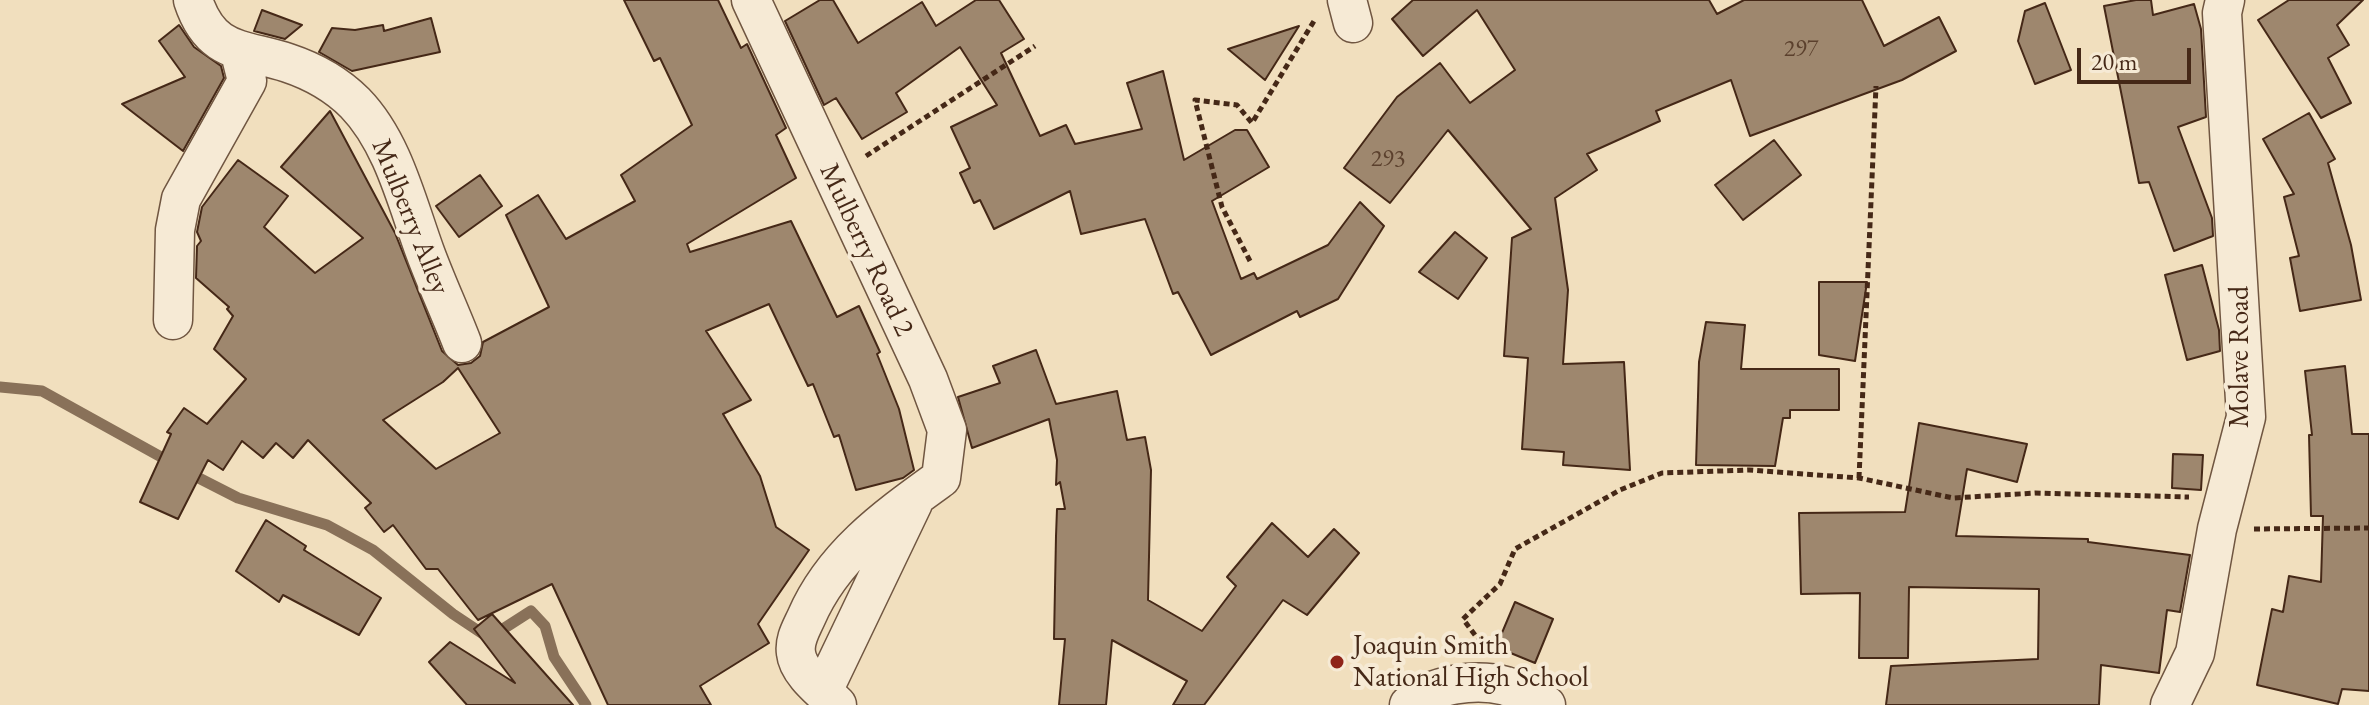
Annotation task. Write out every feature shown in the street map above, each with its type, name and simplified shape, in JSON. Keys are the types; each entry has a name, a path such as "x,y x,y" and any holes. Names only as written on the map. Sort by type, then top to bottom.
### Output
{"street":[{"name":"Mulberry Alley","path":"193,0 205,26 223,45 240,53 288,63 335,85 358,105 377,133 394,170 462,343"},
{"name":"Mulberry Road 2","path":"751,0 831,178 928,379 947,430 941,478 859,541 837,565 813,602 796,640 795,654 800,666 830,698"},
{"name":"Molave Road","path":"2170,705 2195,653 2217,529 2246,417 2222,13 2225,0"},
{"path":"173,320 175,230 181,199 247,81 240,53"},
{"path":"1409,705 1432,690 1454,685 1504,685 1546,705"}],"path":[{"path":"1250,261 1222,207 1195,100 1237,105 1252,123 1340,12"},
{"path":"831,178 1035,46"},
{"path":"1859,478 1876,86"},
{"path":"1486,651 1463,619 1500,584 1515,549 1620,490 1662,473 1692,471 1859,478 1953,498 2035,493 2183,497"},
{"path":"2217,529 2369,528"}],"building":[{"path":"624,0 718,0 741,48 747,44 786,128 776,135 796,178 687,244 690,252 791,221 837,317 859,306 880,352 877,354 899,409 914,470 903,478 856,490 839,435 834,437 813,384 808,386 769,304 706,331 751,400 723,414 760,476 776,527 809,550 758,624 769,643 700,686 711,705 608,705 552,584 478,620 438,569 426,569 393,525 384,532 365,508 371,503 308,440 293,458 276,443 263,458 242,441 223,470 208,460 178,519 140,502 171,434 167,432 184,408 207,424 246,379 214,349 233,316 227,309 229,307 196,278 197,246 201,241 197,232 202,207 238,160 288,196 264,227 315,273 363,238 281,167 330,111 395,233 442,351 458,365 471,363 480,356 483,342 549,307 506,215 538,195 566,239 635,201 621,175 692,125 660,58 654,61","holes":["458,368 500,433 436,469 383,420 443,382"]},
{"path":"820,0 833,0 858,43 922,2 936,26 976,0 999,0 1024,39 1001,53 1040,136 1066,125 1075,144 1142,129 1127,83 1163,71 1184,160 1235,130 1247,130 1269,167 1212,201 1241,279 1254,273 1257,279 1328,245 1360,202 1384,226 1338,299 1300,317 1297,311 1211,355 1178,292 1173,294 1145,219 1081,234 1070,191 994,229 980,200 974,203 960,173 970,168 951,127 997,105 960,47 896,93 907,112 862,139 836,98 824,105 785,21"},
{"path":"1413,0 1709,0 1717,14 1744,0 1862,0 1884,46 1939,17 1956,51 1902,80 1750,136 1731,80 1656,111 1660,121 1587,154 1597,170 1555,198 1568,290 1563,364 1624,362 1630,470 1563,465 1564,452 1522,449 1528,358 1504,356 1512,238 1531,229 1448,130 1390,203 1344,168 1397,97 1440,63 1470,103 1515,70 1477,10 1423,56 1392,19"},
{"path":"2151,0 2153,15 2194,4 2201,29 2206,117 2178,127 2212,218 2213,236 2174,251 2149,182 2139,183 2104,6"},
{"path":"2289,0 2363,0 2337,25 2349,45 2328,58 2351,103 2321,118 2258,20"},
{"path":"2045,3 2071,70 2035,84 2018,41 2025,11"},
{"path":"262,10 302,25 285,39 254,31"},
{"path":"431,18 440,52 352,71 319,52 332,28 355,30 383,25 384,31"},
{"path":"179,25 194,47 221,66 224,78 183,151 122,104 185,77 159,41"},
{"path":"1299,26 1265,80 1228,49"},
{"path":"2309,113 2335,159 2328,163 2351,245 2361,300 2300,311 2290,258 2299,256 2284,197 2294,194 2263,139"},
{"path":"1774,140 1801,175 1743,220 1715,185"},
{"path":"480,175 502,206 459,237 436,206"},
{"path":"1455,232 1487,258 1458,299 1419,272"},
{"path":"2202,265 2219,330 2220,351 2187,360 2165,275"},
{"path":"1819,282 1867,282 1855,361 1819,355"},
{"path":"1706,322 1745,325 1741,369 1839,369 1839,410 1790,410 1790,418 1783,418 1775,466 1696,465 1699,362"},
{"path":"1036,350 1056,404 1117,391 1127,440 1145,437 1151,470 1148,600 1202,631 1236,586 1227,577 1272,523 1308,557 1334,529 1359,553 1307,615 1283,600 1204,705 1173,705 1187,681 1112,640 1106,705 1059,705 1065,639 1054,639 1056,536 1057,509 1065,509 1060,482 1056,485 1057,460 1049,419 972,448 958,397 1000,383 993,366"},
{"path":"2345,366 2352,434 2369,434 2369,691 2342,689 2338,704 2257,685 2272,609 2283,612 2289,576 2321,582 2323,516 2311,516 2309,435 2312,435 2305,371"},
{"path":"1919,423 2027,444 2017,482 1967,469 1956,536 2088,539 2088,542 2190,555 2180,612 2167,610 2159,673 2101,665 2099,705 1886,705 1891,666 2038,659 2039,589 1909,587 1908,658 1859,658 1860,593 1801,594 1799,513 1905,512"},
{"path":"2173,454 2203,455 2201,490 2172,488"},
{"path":"266,520 306,546 304,550 381,598 359,635 283,595 279,602 236,571"},
{"path":"1515,602 1553,619 1535,663 1496,647"},
{"path":"492,614 573,705 467,705 429,662 450,642 515,683 474,629"}],"waterway":[{"path":"0,387 42,391 172,463"},
{"path":"187,472 238,498 327,525 373,550 453,614 489,638 531,611 545,626 554,657 586,705"}],"place":[{"name":"Joaquin Smith National High School","path":"1337,662"}]}
